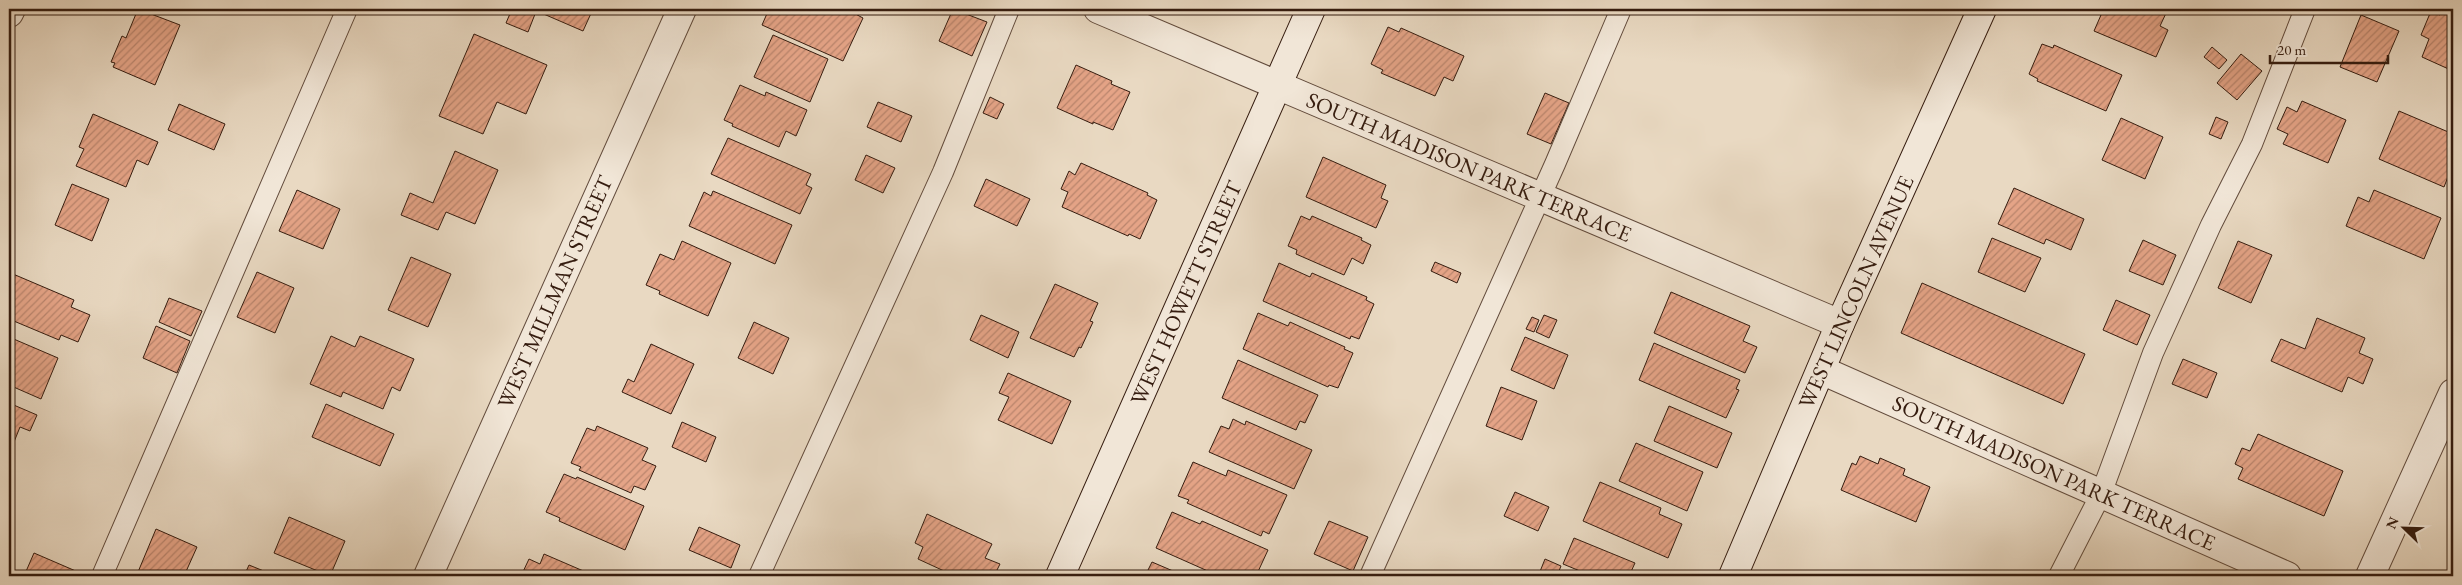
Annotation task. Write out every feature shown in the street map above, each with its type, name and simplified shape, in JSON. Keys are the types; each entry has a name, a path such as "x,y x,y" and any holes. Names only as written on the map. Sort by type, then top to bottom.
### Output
{"street":[{"path":"9,13 11,9"},
{"name":"WEST MILLMAN STREET","path":"428,576 682,9"},
{"name":"SOUTH MADISON PARK TERRACE","path":"1098,9 1840,324"},
{"name":"WEST HOWETT STREET","path":"1060,576 1311,9"},
{"name":"WEST LINCOLN AVENUE","path":"1732,576 1840,324 1982,9"},
{"name":"SOUTH MADISON PARK TERRACE","path":"1821,370 2287,576"},
{"path":"2370,576 2453,393"}],"lane":[{"path":"102,576 347,9"},
{"path":"759,576 943,172 1009,9"},
{"path":"1370,576 1540,196 1621,9"},
{"path":"2060,576 2101,494 2153,353 2211,225 2252,144 2305,9"}],"building":[{"path":"138,9 180,25 155,85 113,67 115,63 111,62 122,36 126,38"},
{"path":"512,9 537,9 528,32 506,23"},
{"path":"540,9 593,9 583,31 539,12"},
{"path":"769,9 846,9 863,18 843,61 762,25"},
{"path":"953,9 987,22 972,56 939,41"},
{"path":"2086,9 2168,9 2160,26 2168,30 2156,57 2094,31 2101,15"},
{"path":"2431,11 2440,15 2442,11 2453,16 2453,71 2422,57 2429,39 2421,35"},
{"path":"2361,15 2399,31 2377,82 2340,67"},
{"path":"1388,27 1399,32 1401,28 1464,56 1453,81 1444,77 1435,96 1381,73 1383,70 1371,64"},
{"path":"474,34 547,65 526,114 497,102 483,134 439,116"},
{"path":"773,35 828,59 810,102 754,77"},
{"path":"2042,44 2053,48 2054,45 2122,75 2106,111 2037,81 2038,79 2029,74"},
{"path":"2212,47 2227,60 2219,69 2204,57"},
{"path":"2241,54 2262,71 2237,100 2217,83"},
{"path":"1076,65 1112,81 1111,84 1130,92 1113,130 1093,122 1093,124 1057,108"},
{"path":"740,85 765,96 766,92 807,110 796,136 786,131 779,147 732,126 733,124 724,120"},
{"path":"1545,93 1569,103 1551,144 1527,134"},
{"path":"990,97 1004,104 997,119 983,113"},
{"path":"2302,101 2346,120 2328,163 2283,144 2288,134 2277,129 2287,107 2297,112"},
{"path":"878,102 912,116 901,142 867,127"},
{"path":"179,104 225,124 214,150 168,130"},
{"path":"2399,111 2453,134 2451,152 2453,153 2453,164 2444,187 2379,159"},
{"path":"93,114 158,142 148,165 137,160 126,187 76,166 84,149 79,147"},
{"path":"2216,117 2228,122 2221,139 2209,134"},
{"path":"2121,118 2163,137 2145,179 2102,160"},
{"path":"728,138 811,174 806,185 812,188 800,214 711,174"},
{"path":"455,151 498,170 475,224 446,212 438,230 401,215 410,193 433,203"},
{"path":"866,155 895,168 883,193 855,180"},
{"path":"1323,157 1386,185 1381,198 1388,201 1376,228 1306,197"},
{"path":"1081,163 1148,193 1147,195 1157,200 1140,239 1129,234 1128,236 1062,207 1068,192 1061,189 1069,171 1075,175"},
{"path":"986,179 1030,199 1017,226 974,206"},
{"path":"72,184 109,199 92,241 55,225"},
{"path":"2014,188 2084,219 2071,250 2046,239 2044,244 1998,224"},
{"path":"297,190 340,209 323,249 279,231"},
{"path":"2374,190 2441,218 2424,259 2346,226 2358,197 2369,202"},
{"path":"713,191 792,225 775,264 689,226 704,192 711,196"},
{"path":"1301,216 1310,220 1312,216 1362,238 1361,240 1371,245 1363,264 1352,258 1344,275 1296,254 1297,250 1288,246"},
{"path":"1992,238 2041,258 2025,292 1978,272"},
{"path":"2143,240 2176,255 2163,285 2129,271"},
{"path":"682,241 731,263 708,316 659,294 660,291 646,285 660,254 674,260"},
{"path":"2238,241 2272,255 2251,303 2218,288"},
{"path":"411,257 451,274 428,327 388,310"},
{"path":"1435,262 1461,273 1457,283 1431,271"},
{"path":"1279,263 1310,277 1312,273 1367,297 1366,300 1374,304 1359,339 1351,336 1350,339 1263,301"},
{"path":"257,272 294,288 275,333 237,317"},
{"path":"13,274 74,300 71,307 90,315 78,342 61,335 59,340 9,319 9,284"},
{"path":"1922,283 2085,354 2063,404 1901,333"},
{"path":"1055,284 1098,303 1090,321 1093,322 1081,348 1079,347 1074,357 1030,338"},
{"path":"1671,292 1750,326 1743,341 1757,347 1745,373 1654,333"},
{"path":"169,298 202,311 191,336 159,322"},
{"path":"2116,300 2150,315 2137,345 2103,330"},
{"path":"1258,313 1288,326 1290,322 1345,347 1344,349 1353,353 1338,388 1329,385 1328,387 1243,349"},
{"path":"981,315 1019,332 1008,358 970,340"},
{"path":"1544,315 1557,320 1549,338 1536,332"},
{"path":"1532,317 1539,320 1534,332 1526,329"},
{"path":"2317,318 2365,338 2359,353 2373,359 2363,384 2348,377 2342,392 2271,361 2281,339 2305,349"},
{"path":"754,322 789,338 773,374 738,358"},
{"path":"156,326 190,341 177,373 143,358"},
{"path":"331,336 355,347 360,336 414,359 400,391 392,387 383,409 343,392 341,397 310,384"},
{"path":"9,337 58,358 41,399 9,385"},
{"path":"1525,337 1568,355 1554,389 1511,370"},
{"path":"1654,343 1740,380 1736,389 1739,390 1726,418 1639,380"},
{"path":"651,344 694,364 671,414 622,392 628,379 634,382"},
{"path":"2183,359 2217,373 2207,398 2172,384"},
{"path":"1238,360 1318,395 1305,423 1300,421 1296,430 1222,398"},
{"path":"1008,373 1071,401 1052,444 998,420 1009,397 999,393"},
{"path":"1501,387 1537,401 1522,440 1486,426"},
{"path":"9,403 37,415 30,431 20,427 10,452"},
{"path":"326,404 394,434 380,466 312,437"},
{"path":"1669,406 1732,433 1717,468 1654,441"},
{"path":"1233,419 1245,425 1246,421 1312,450 1294,489 1209,452 1221,426 1229,429"},
{"path":"682,422 716,437 706,462 672,447"},
{"path":"597,426 648,448 642,460 656,466 645,490 634,486 631,493 579,470 581,467 571,463 587,428 595,431"},
{"path":"2258,434 2343,471 2324,516 2238,479 2243,468 2235,464 2242,448 2250,451"},
{"path":"1636,443 1703,472 1687,511 1619,481"},
{"path":"1860,456 1878,464 1880,458 1905,469 1903,475 1930,487 1916,522 1841,490 1852,463 1856,465"},
{"path":"1193,462 1226,476 1228,470 1287,495 1269,534 1263,531 1261,536 1187,503 1189,500 1178,496"},
{"path":"564,474 576,479 577,477 644,506 625,550 559,521 560,518 546,512"},
{"path":"1600,482 1661,508 1659,514 1682,524 1668,558 1583,521"},
{"path":"1515,492 1549,507 1538,531 1504,516"},
{"path":"1172,512 1200,524 1202,521 1268,550 1256,576 1219,576 1156,548"},
{"path":"927,514 992,544 985,558 1000,564 994,576 955,576 918,559 923,547 915,543"},
{"path":"289,517 345,541 330,576 274,553"},
{"path":"1329,521 1368,537 1353,571 1314,554"},
{"path":"699,527 740,545 731,568 689,550"},
{"path":"156,529 197,547 184,576 150,576 138,572"},
{"path":"1574,538 1635,563 1629,576 1592,576 1563,564"},
{"path":"34,553 85,575 85,576 24,576"},
{"path":"544,554 595,576 521,576 529,559 540,564"},
{"path":"1545,559 1561,566 1557,576 1539,574"},
{"path":"1152,562 1180,574 1182,571 1194,576 1145,576"},
{"path":"249,565 276,576 244,576"}]}
